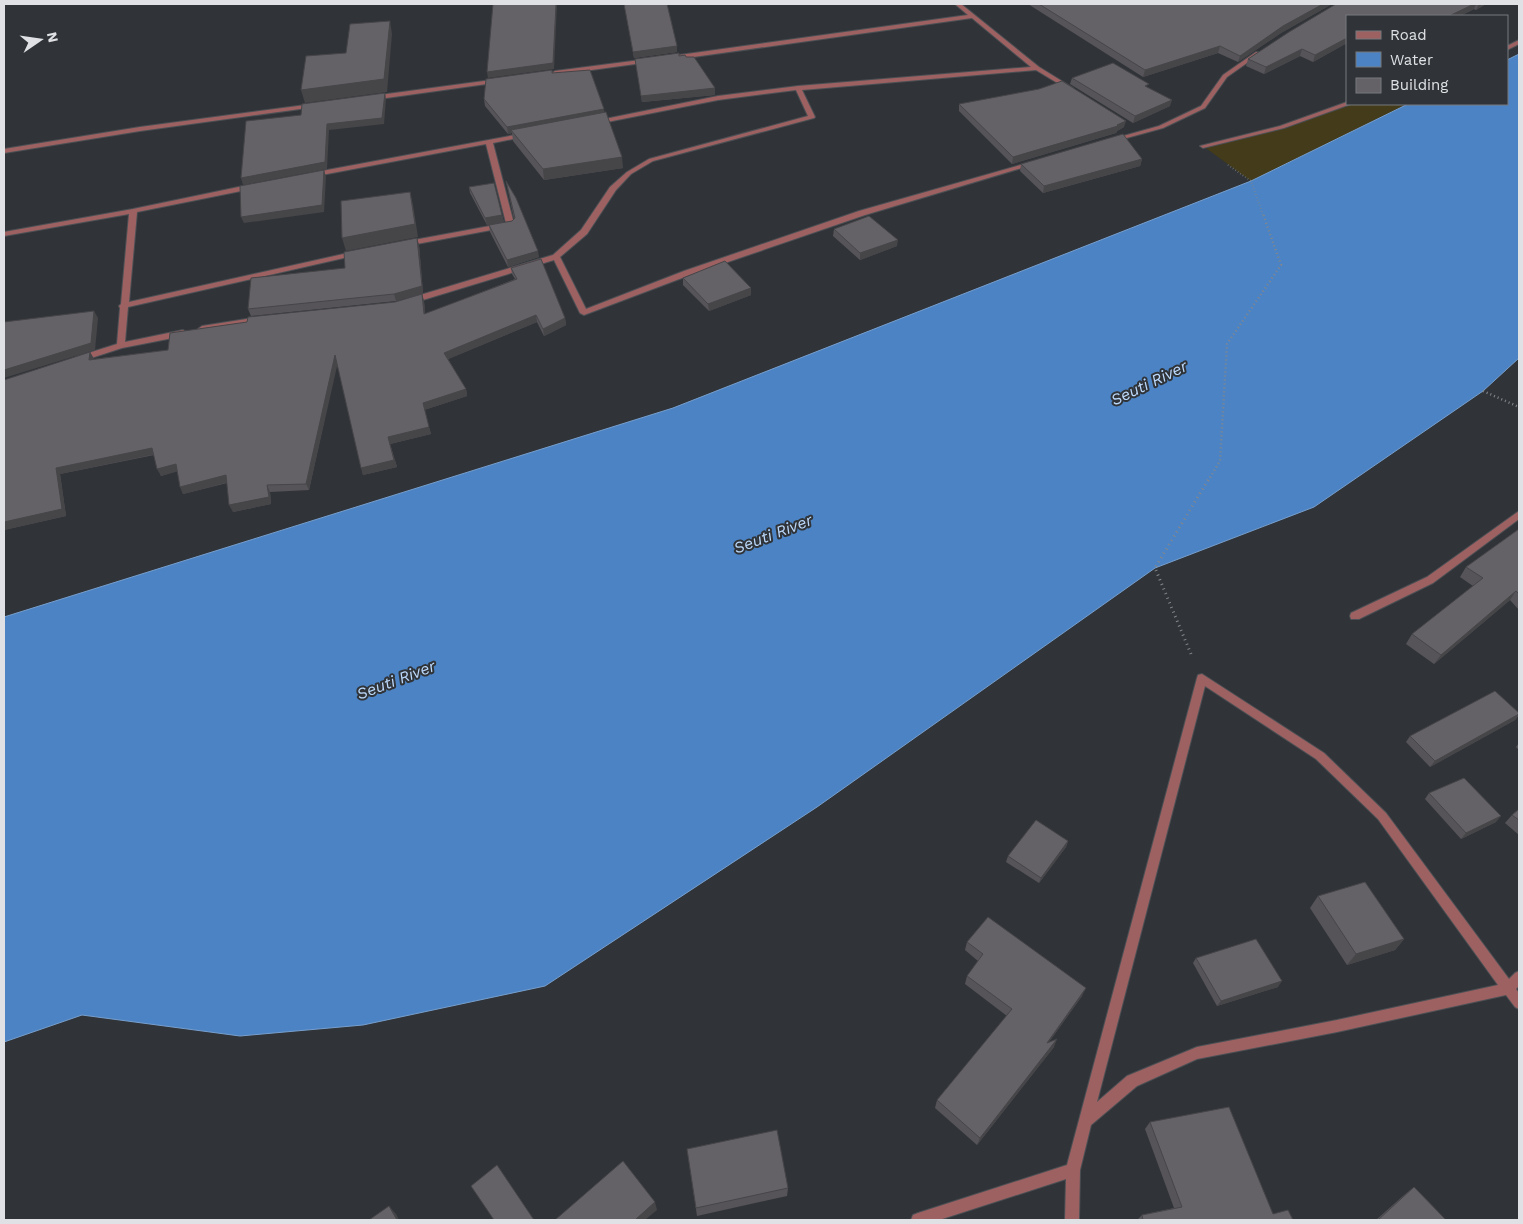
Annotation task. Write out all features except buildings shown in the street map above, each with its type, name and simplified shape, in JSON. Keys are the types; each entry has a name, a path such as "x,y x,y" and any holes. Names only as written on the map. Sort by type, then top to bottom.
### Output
{"street":[{"path":"958,4 1037,68 1079,94"},
{"path":"543,75 973,16"},
{"path":"1105,142 1138,131 1161,127 1203,107 1225,76 1262,51"},
{"path":"592,123 718,98 798,88 1037,68"},
{"path":"367,99 504,80"},
{"path":"397,304 556,257 584,232 613,189 629,173 651,160 812,117 798,88"},
{"path":"4,151 140,129 317,105"},
{"path":"1203,146 1282,127 1346,105"},
{"path":"1129,126 1138,131"},
{"path":"304,176 536,133"},
{"path":"394,246 510,224 489,142"},
{"path":"556,257 584,313 687,273 862,213 1042,161"},
{"path":"4,234 133,211 258,185"},
{"path":"121,346 133,211"},
{"path":"124,306 364,252"},
{"path":"67,363 121,346 242,321 271,318"},
{"path":"1355,616 1430,580 1519,514"},
{"path":"1072,1220 1073,1170 1202,678 1320,756 1382,816 1519,1003"},
{"path":"1085,1123 1132,1081 1197,1052 1337,1026 1508,990 1519,977"},
{"path":"918,1220 1073,1170"}],"path":[{"path":"1202,678 1155,568 1220,461 1227,344 1281,265 1251,182"},
{"path":"1484,391 1519,407"}],"sand":[{"path":"1346,105 1406,105 1251,181 1203,146 1282,127"}],"water":[{"name":"Seuti River","path":"1519,54 1519,358 1483,391 1314,507 1155,568 817,807 545,986 363,1025 240,1036 82,1015 4,1042 4,617 673,408 1251,181 1406,105 1508,105 1508,60"}]}
